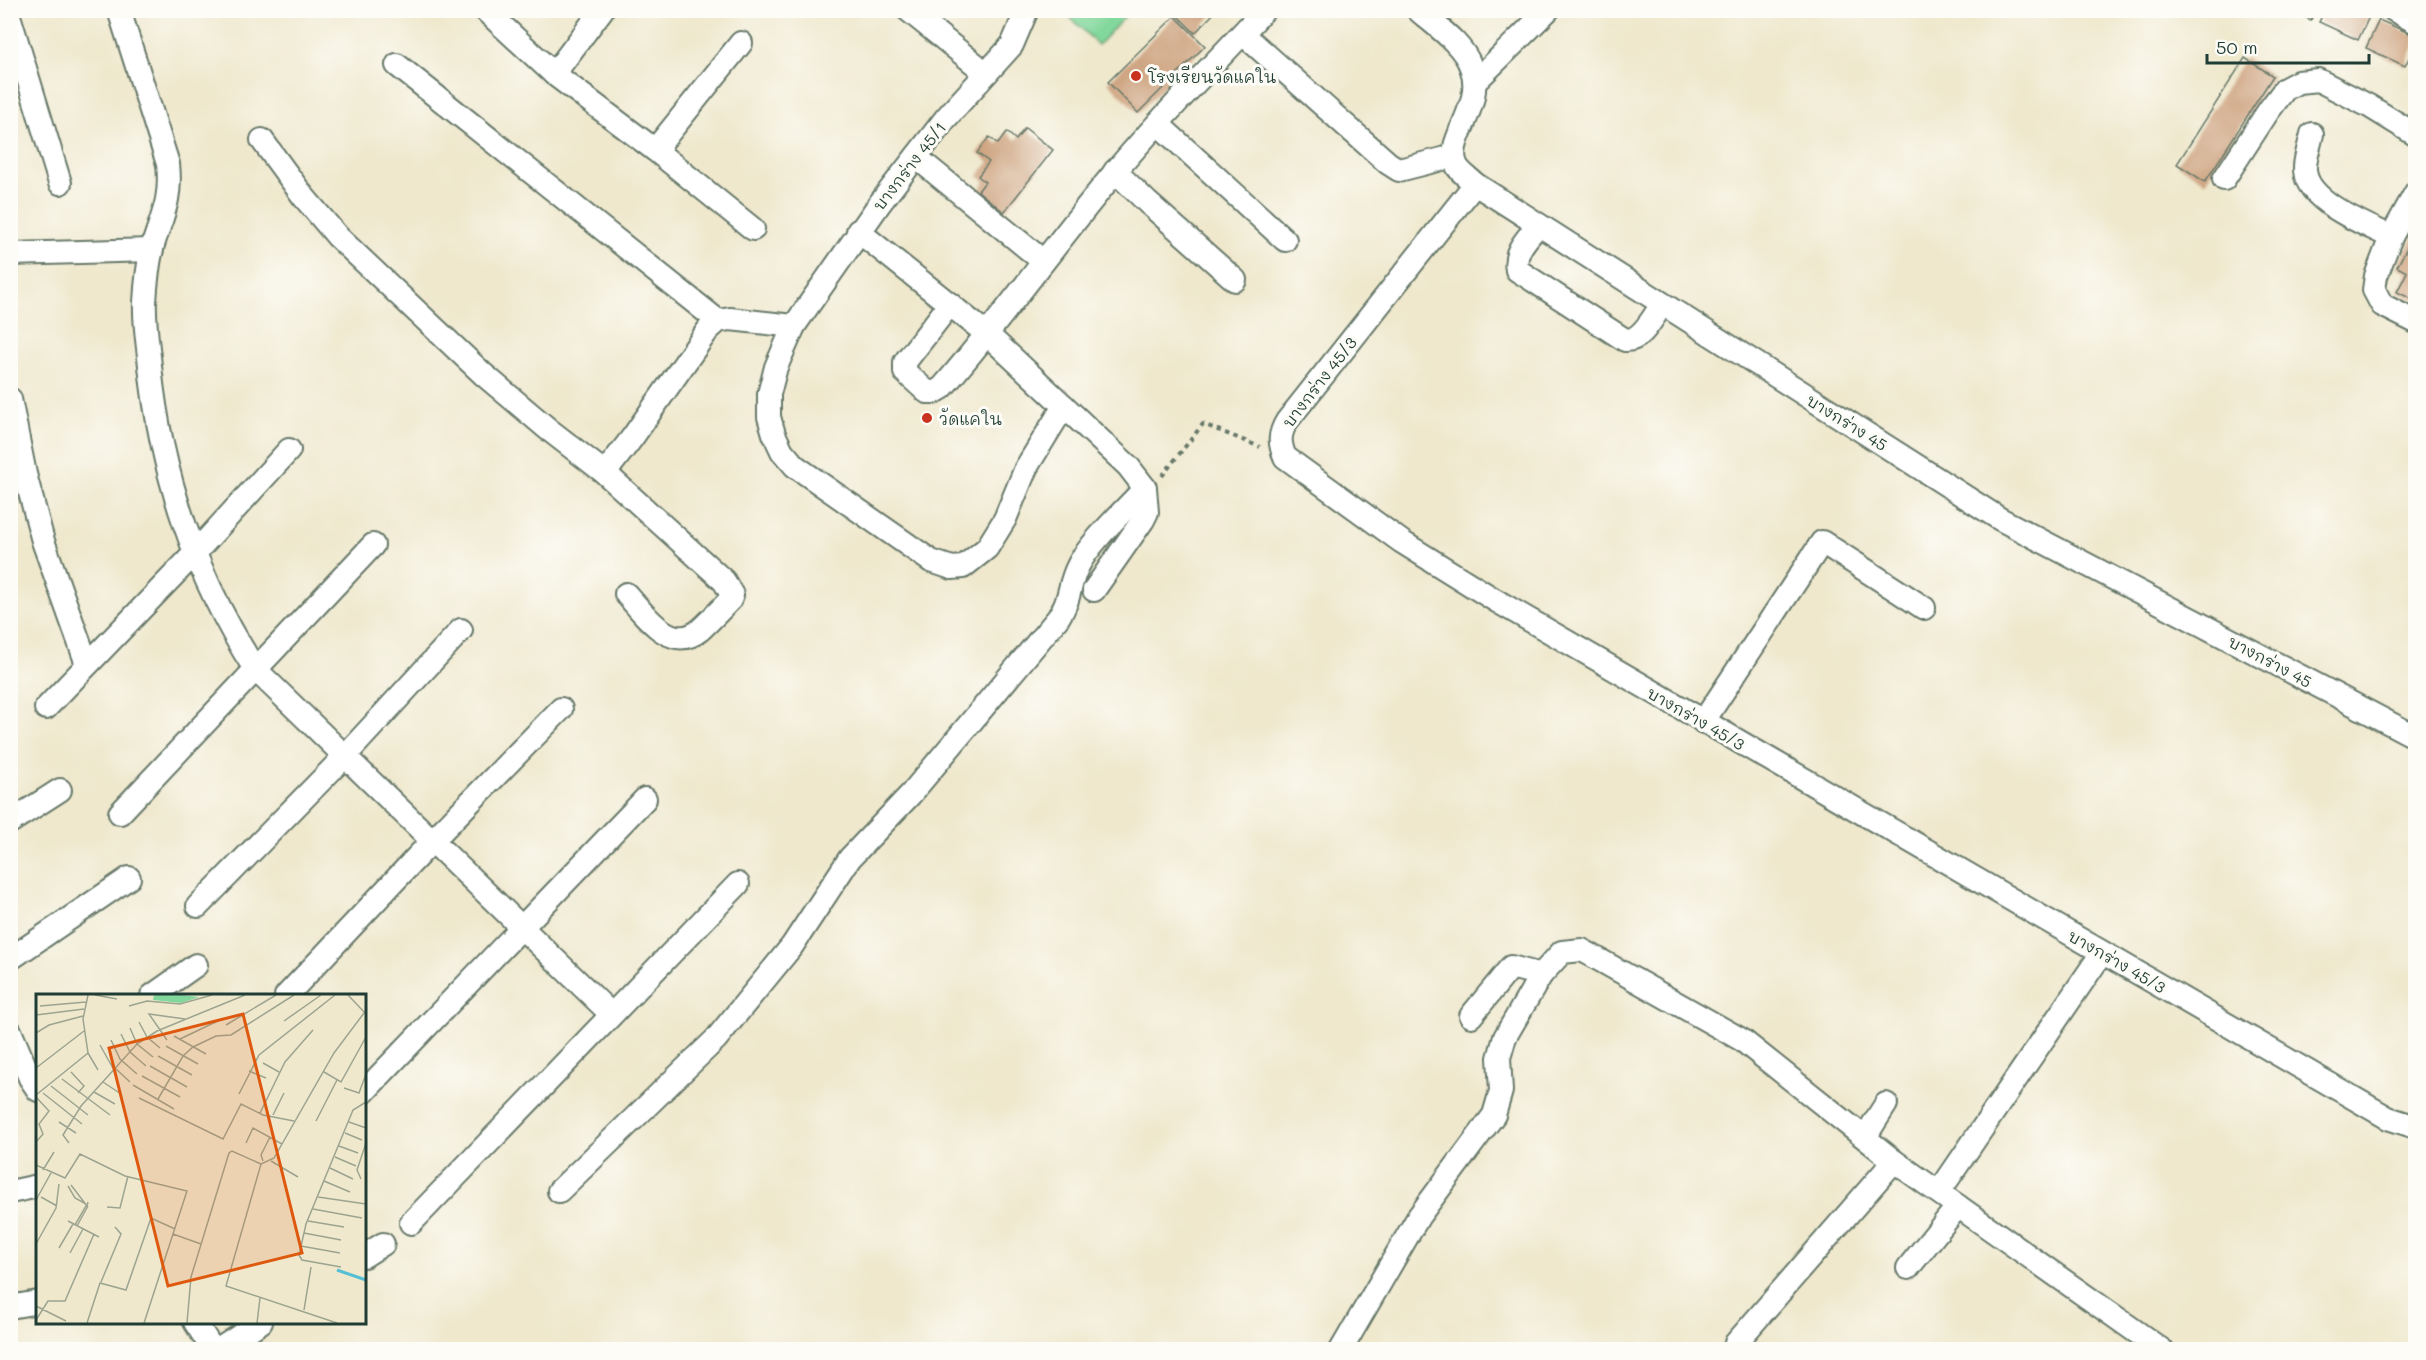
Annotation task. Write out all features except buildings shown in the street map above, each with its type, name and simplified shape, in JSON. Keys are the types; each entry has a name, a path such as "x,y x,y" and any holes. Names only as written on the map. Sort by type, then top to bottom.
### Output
{"street":[{"path":"119,10 168,164 169,195 152,250 145,304 154,407 171,481 194,554 229,626 255,669 611,1014"},
{"path":"485,10 554,74 655,150 753,229"},
{"path":"554,74 602,10"},
{"path":"908,10 986,73"},
{"name":"บางกร่าง 45/1","path":"1027,10 1012,45 916,157 858,231 794,326 776,367 769,394 769,417 782,451 795,466 932,561 943,566 963,567 987,548 1005,519 1026,468 1064,406"},
{"path":"950,304 905,362 905,372 927,392 935,392 942,388 988,335 1043,261 1116,171 1264,10"},
{"path":"1243,34 1388,163 1399,170 1454,156 1454,146 1471,108 1475,82 1471,66 1455,43 1418,10"},
{"path":"1475,82 1548,10"},
{"path":"2394,10 2415,22"},
{"path":"10,19 60,183"},
{"path":"655,150 741,43"},
{"path":"397,65 718,321"},
{"path":"2224,179 2268,110 2285,89 2298,82 2318,80 2369,106 2415,135"},
{"path":"1158,124 1285,240"},
{"path":"2312,134 2304,168 2308,182 2327,205 2391,237"},
{"path":"262,140 303,196 338,237 483,374 605,473 724,581 732,595 730,600 698,631 686,637 677,638 664,633 626,594"},
{"name":"บางกร่าง 45","path":"1454,156 1456,166 1475,184 2000,519 2415,737"},
{"path":"916,157 1043,261"},
{"path":"1116,171 1147,202 1235,280"},
{"name":"บางกร่าง 45/3","path":"1475,184 1280,431 1280,445 1285,457 1402,542 1495,600 2388,1118 2415,1127"},
{"path":"2415,192 2391,237 2376,276 2374,290 2382,304 2415,321"},
{"path":"1538,225 1518,251 1515,261 1517,270 1626,340 1632,341 1638,337 1662,304"},
{"path":"858,231 988,335 1128,466 1146,491 1147,512 1143,520 1094,590"},
{"path":"10,254 152,250"},
{"path":"605,473 708,330 718,321 730,319 794,326"},
{"path":"10,399 25,474 43,541 87,664"},
{"path":"46,708 194,554 289,450"},
{"path":"559,1191 716,1039 792,946 850,858 910,795 1050,627 1066,605 1078,565 1091,548 1146,491"},
{"path":"1703,722 1822,542 1924,608"},
{"path":"120,813 374,545"},
{"path":"198,906 344,757 461,630"},
{"path":"288,994 561,709"},
{"path":"10,822 60,790"},
{"path":"366,1090 645,799"},
{"path":"10,959 129,878"},
{"path":"411,1223 738,884"},
{"path":"1341,1350 1419,1216 1494,1115 1501,1091 1499,1058 1505,1037 1541,975 1562,952 1582,950 1742,1040 1894,1161 2162,1350"},
{"path":"1939,1192 2102,953"},
{"path":"155,994 196,964"},
{"path":"1472,1016 1511,968 1541,975"},
{"path":"10,1031 29,1081"},
{"path":"1865,1137 1886,1104"},
{"path":"1733,1350 1736,1343 1894,1161"},
{"path":"10,1192 36,1186"},
{"path":"1908,1268 1958,1206"},
{"path":"10,1307 36,1302"},
{"path":"196,1324 213,1350"},
{"path":"218,1350 259,1324"}],"path":[{"path":"1146,491 1203,424 1285,457"}],"green space":[{"path":"1064,11 1130,11 1098,45"}],"place":[{"name":"โรงเรียนวัดแคใน","path":"1136,76"},
{"name":"วัดแคใน","path":"927,418"}]}
